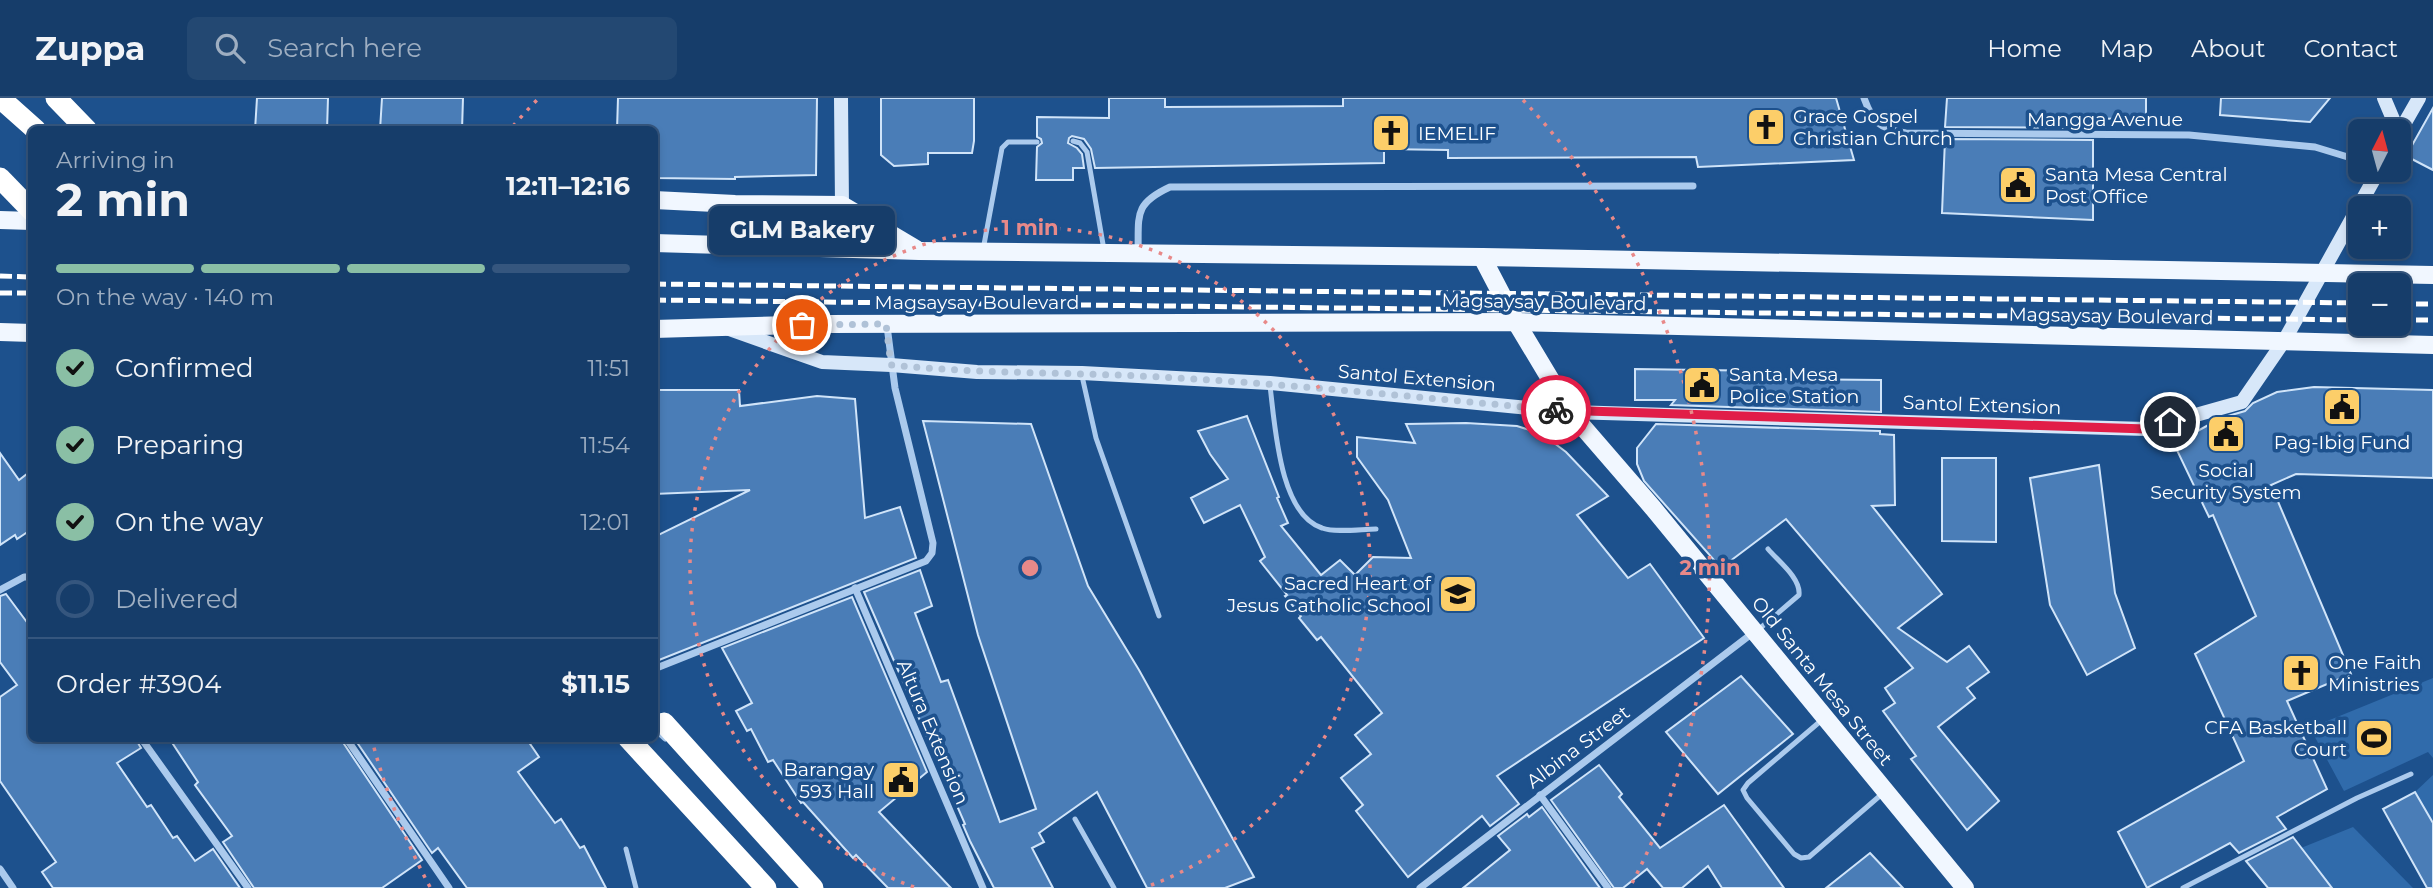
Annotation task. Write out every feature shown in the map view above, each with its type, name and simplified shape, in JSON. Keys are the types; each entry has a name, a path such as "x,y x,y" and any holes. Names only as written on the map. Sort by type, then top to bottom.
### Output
{"highway":[{"path":"1,98 32,126"},
{"path":"12,98 39,126"},
{"path":"56,98 84,126"},
{"path":"0,178 28,207"},
{"path":"658,722 815,885"},
{"path":"632,742 766,888"}],"main road":[{"path":"658,200 842,205 919,251"},
{"path":"0,220 28,221"},
{"path":"658,243 919,251 1482,257 2433,275"},
{"name":"Old Santa Mesa Street","path":"1482,257 1570,412 1965,888"},
{"name":"Magsaysay Boulevard","path":"658,329 886,324 1516,321 2433,345"},
{"path":"0,332 28,333"}],"street":[{"path":"841,98 842,205"},
{"name":"Mangga Avenue","path":"1864,98 1870,113 1884,129 1906,133 2189,135 2315,147 2348,157"},
{"path":"2384,98 2393,119"},
{"path":"2406,119 2419,98"},
{"name":"Santol Extension","path":"728,328 821,362 977,372 1082,373 1270,383 1570,412 2146,429 2242,402 2284,341 2373,182"},
{"path":"1138,252 1139,212 1151,196 1170,187 1693,186"},
{"path":"658,667 926,561 932,553 933,543 891,365 886,324"},
{"path":"0,590 28,577"},
{"name":"Altura Extension","path":"855,588 983,888"},
{"name":"Albina Street","path":"1420,888 1755,632"},
{"path":"144,742 248,888"},
{"path":"349,742 449,888"},
{"path":"1540,795 1608,888"},
{"path":"0,869 13,888"}],"lane":[{"path":"1073,141 1087,152 1105,253"},
{"path":"982,251 1002,148 1007,142 1037,142"},
{"path":"1082,373 1096,438 1159,616"},
{"path":"1270,383 1279,454 1293,500 1300,510 1308,520 1324,529 1377,529"},
{"path":"1755,632 1799,595 1800,588 1768,549"},
{"path":"1825,717 1748,783 1743,790 1747,798 1794,855 1801,858 1809,857 1885,791"},
{"path":"658,722 674,748"},
{"path":"693,767 815,885"},
{"path":"2183,888 2357,798 2411,774"},
{"path":"1075,819 1114,888"},
{"path":"626,849 636,888"}],"shaded area":[{"name":"CFA Basketball Court","path":"2433,678 2433,758 2428,752 2344,791 2310,728"},
{"path":"2433,775 2433,823 2415,792"},
{"path":"2353,827 2413,888 2332,888 2301,848"}],"building":[{"path":"257,98 328,98 327,126 255,126"},
{"path":"382,98 463,98 462,126 380,126"},
{"path":"618,98 817,98 816,175 735,179 658,178 658,126 617,126"},
{"path":"881,98 974,98 972,153 928,153 928,164 894,166 881,155"},
{"path":"1109,98 1165,98 1165,107 1343,106 1343,98 1836,98 1854,160 1698,167 1696,157 1448,158 1448,150 1384,149 1384,163 1095,168 1091,149 1084,139 1072,136 1068,143 1082,154 1084,168 1073,168 1073,180 1036,180 1037,147 1042,143 1037,137 1037,117 1109,118"},
{"path":"1947,98 2146,98 2146,118 2093,119 2093,128 1945,127"},
{"path":"2221,98 2330,98 2310,122 2220,115"},
{"path":"2433,108 2433,170 2412,159 2412,145"},
{"name":"Santa Mesa Central Post Office","path":"1945,139 2093,140 2093,220 1942,213"},
{"path":"1635,369 1770,371 1769,379 1881,380 1881,412 1671,405 1675,400 1635,400"},
{"path":"2314,387 2433,390 2433,478 2296,474 2271,485 2351,674 2287,701 2327,789 2277,817 2286,829 2239,853 2230,843 2147,888 2118,832 2244,761 2195,654 2256,616 2213,515 2209,517 2174,444 2221,418 2245,411 2253,403 2277,392"},
{"path":"658,390 739,390 740,406 817,396 855,399 865,518 900,507 916,558 658,660 658,535 750,490 658,494"},
{"path":"1247,416 1288,523 1281,526 1321,575 1340,560 1355,575 1373,557 1411,558 1388,500 1357,457 1357,437 1415,443 1406,424 1466,423 1517,426 1542,434 1566,452 1608,496 1577,515 1628,578 1650,564 1704,638 1497,776 1519,804 1490,826 1482,816 1408,877 1356,811 1363,805 1341,778 1371,754 1355,735 1382,713 1321,637 1317,640 1299,618 1301,616 1285,596 1287,595 1260,561 1265,557 1240,505 1204,523 1191,498 1228,479 1198,431"},
{"path":"923,421 1031,424 1088,586 1139,670 1254,877 1225,888 1147,888 1097,792 1039,833 1044,842 1032,848 1053,888 994,888 970,841 864,592 920,570 932,606 915,613 941,682 948,680 1000,822 1036,809 978,635"},
{"path":"1656,424 1880,431 1880,434 1894,435 1895,505 1872,506 1942,594 1898,628 1947,662 1969,646 1989,672 1967,688 1975,698 1938,727 1999,801 1967,830 1911,759 1916,756 1883,711 1895,703 1885,688 1913,668 1786,519 1721,568 1644,481 1637,464 1637,448"},
{"path":"0,453 19,480 28,473 28,532 17,539 15,535 0,545"},
{"path":"1942,458 1996,458 1996,542 1942,541"},
{"path":"2099,465 2115,593 2135,648 2087,675 2050,605 2030,478"},
{"path":"6,594 28,624 28,742 137,742 141,748 117,763 147,807 151,805 173,838 177,836 195,861 213,849 240,888 53,888 42,872 56,862 0,781 0,697 17,685 0,662 0,596"},
{"path":"852,597 927,772 879,812 951,888 888,888 856,855 853,858 803,802 801,803 773,760 768,762 751,729 747,731 736,711 752,703 722,648"},
{"path":"1741,676 1793,734 1718,794 1666,732"},
{"path":"172,742 343,742 422,860 382,888 254,888 223,842 232,836 195,785 198,782"},
{"path":"357,742 529,742 539,757 518,772 555,823 561,819 580,848 584,846 606,888 467,888 438,848 432,853"},
{"path":"1599,765 1622,794 1619,797 1660,848 1724,805 1784,888 1722,888 1708,866 1682,888 1663,888 1647,869 1623,888 1614,888 1551,800"},
{"path":"2415,792 2433,823 2433,888 2427,888 2383,809"},
{"path":"1542,807 1600,888 1463,888 1510,850 1498,836 1527,814 1529,817"},
{"path":"2293,837 2332,888 2268,888 2246,861"},
{"path":"1870,853 1903,888 1826,888"}],"railway":[{"path":"0,276 28,277"},
{"path":"658,284 2348,303"},
{"path":"0,293 28,293"},
{"path":"658,300 2348,320"},
{"path":"2411,304 2433,304"},
{"path":"2411,320 2433,320"}],"way so far":[{"path":"802,325 886,324 891,365 977,372 1082,373 1270,383 1556,410"}],"place":[{"name":"Grace Gospel Christian Church","path":"1766,127"},
{"name":"IEMELIF","path":"1391,133"},
{"name":"Santa Mesa Central Post Office","path":"2018,185"},
{"name":"GLM Bakery","path":"802,325"},
{"name":"Santa Mesa Police Station","path":"1702,385"},
{"name":"Pag-Ibig Fund","path":"2342,407"},
{"name":"Social Security System","path":"2226,434"},
{"name":"Sacred Heart of Jesus Catholic School","path":"1458,594"},
{"name":"One Faith Ministries","path":"2301,673"},
{"name":"CFA Basketball Court","path":"2374,738"},
{"name":"Barangay 593 Hall","path":"901,780"}],"route":[{"path":"1556,410 2146,429 2170,422"}]}
